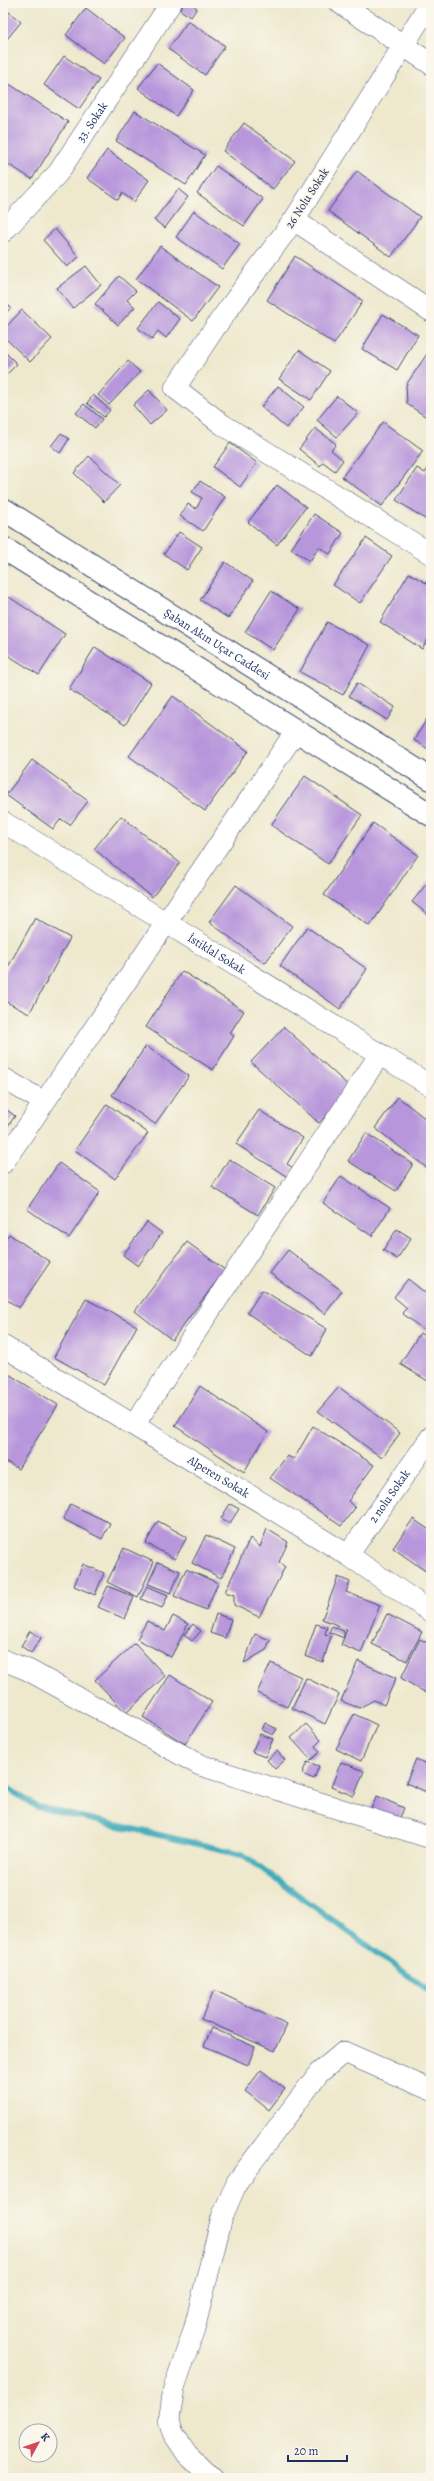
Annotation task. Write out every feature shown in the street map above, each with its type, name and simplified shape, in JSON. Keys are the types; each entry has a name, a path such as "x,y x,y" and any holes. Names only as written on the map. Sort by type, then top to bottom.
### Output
{"main road":[{"name":"Şaban Akın Uçar Caddesi","path":"3,509 431,779"},
{"path":"3,548 431,815"}],"street":[{"name":"33. Sokak","path":"3,232 58,174 171,3"},
{"path":"340,3 431,64"},
{"name":"26 Nolu Sokak","path":"430,3 294,220 216,326 175,388 223,425 431,554"},
{"path":"294,220 431,310"},
{"path":"3,1162 296,731"},
{"name":"İstiklal Sokak","path":"3,822 431,1086"},
{"path":"134,1425 380,1054"},
{"path":"3,1078 44,1102"},
{"name":"Alperen Sokak","path":"3,1346 348,1555 431,1612"},
{"name":"2 nolu Sokak","path":"348,1555 431,1437"},
{"path":"3,1660 28,1670 200,1765 431,1838"},
{"path":"212,2478 187,2454 173,2433 169,2420 174,2388 194,2330 222,2217 237,2182 319,2073 344,2052 431,2090"}],"building":[{"path":"184,3 190,3 197,8 191,17 180,10"},
{"path":"3,7 21,22 3,44"},
{"path":"86,8 125,38 104,64 66,35"},
{"path":"188,21 225,46 205,75 168,49"},
{"path":"64,56 99,80 79,109 44,85"},
{"path":"157,63 194,90 176,116 138,88"},
{"path":"3,80 68,122 32,179 3,161"},
{"path":"135,111 205,155 186,185 116,141"},
{"path":"244,123 295,161 273,189 223,151"},
{"path":"107,150 149,180 134,202 122,193 118,200 87,178"},
{"path":"216,166 263,199 244,226 197,193"},
{"path":"357,171 420,217 391,257 328,211"},
{"path":"178,189 188,197 165,228 154,220"},
{"path":"194,211 240,244 222,269 176,237"},
{"path":"55,229 79,257 67,267 43,240"},
{"path":"160,246 218,287 193,321 136,279"},
{"path":"295,256 363,301 334,344 267,300"},
{"path":"86,266 101,285 73,308 57,288"},
{"path":"119,276 136,291 127,300 135,307 118,325 95,304"},
{"path":"3,300 11,308 3,315"},
{"path":"158,302 180,319 166,338 158,331 152,339 138,328"},
{"path":"22,310 52,339 30,362 3,336 3,330"},
{"path":"383,314 418,335 397,370 362,349"},
{"path":"431,348 431,420 407,404 406,385"},
{"path":"3,350 17,364 3,378"},
{"path":"299,350 330,371 311,400 279,379"},
{"path":"128,361 140,372 109,405 98,395"},
{"path":"278,386 304,407 286,428 261,407"},
{"path":"149,390 167,410 150,425 133,405"},
{"path":"93,395 110,410 104,417 87,403"},
{"path":"337,396 358,413 337,437 317,420"},
{"path":"84,404 102,419 95,428 76,413"},
{"path":"383,422 423,451 382,506 342,477"},
{"path":"315,428 336,444 331,450 343,460 335,471 323,462 320,466 299,449"},
{"path":"61,433 69,439 60,453 51,446"},
{"path":"230,443 257,463 240,487 213,467"},
{"path":"89,456 120,485 104,502 74,473"},
{"path":"431,464 431,523 396,500 417,468 425,473"},
{"path":"200,481 225,497 203,531 180,516 188,504 196,509 202,498 192,492"},
{"path":"277,485 306,507 277,545 248,522"},
{"path":"314,514 343,533 330,554 319,547 310,561 291,549"},
{"path":"179,532 202,547 187,570 164,554"},
{"path":"366,538 392,556 360,603 333,585"},
{"path":"225,562 253,581 228,618 200,600"},
{"path":"409,573 431,586 431,634 422,649 380,622"},
{"path":"271,591 300,609 273,650 245,632"},
{"path":"9,597 65,634 39,675 3,652 3,607"},
{"path":"327,622 370,645 343,695 300,672"},
{"path":"95,647 151,683 125,725 69,689"},
{"path":"357,683 395,707 387,720 349,696"},
{"path":"173,696 248,751 205,811 129,756"},
{"path":"431,712 431,751 414,740"},
{"path":"32,760 88,801 70,825 61,819 53,829 6,795"},
{"path":"305,776 362,815 328,864 271,825"},
{"path":"121,816 180,863 152,897 94,849"},
{"path":"373,823 418,855 370,926 324,895"},
{"path":"428,882 431,884 431,917 412,902"},
{"path":"236,885 292,926 265,963 209,922"},
{"path":"35,918 70,938 29,1014 3,1000 3,976"},
{"path":"307,927 367,969 340,1009 280,966"},
{"path":"182,971 244,1011 230,1033 234,1036 213,1070 146,1027"},
{"path":"284,1027 351,1088 319,1123 251,1062"},
{"path":"146,1046 189,1076 155,1124 112,1095"},
{"path":"398,1097 431,1123 431,1171 375,1128"},
{"path":"107,1104 148,1133 115,1179 75,1150"},
{"path":"3,1107 15,1116 3,1133"},
{"path":"259,1110 303,1138 287,1164 295,1169 289,1178 236,1144"},
{"path":"366,1133 413,1164 396,1191 348,1161"},
{"path":"229,1159 275,1188 258,1215 212,1187"},
{"path":"59,1163 100,1192 69,1238 27,1209"},
{"path":"341,1176 390,1208 372,1236 323,1203"},
{"path":"147,1222 162,1233 138,1266 123,1255"},
{"path":"397,1229 411,1238 397,1259 383,1250"},
{"path":"9,1234 50,1262 19,1308 3,1297 3,1242"},
{"path":"187,1242 225,1270 172,1340 135,1311"},
{"path":"288,1250 342,1291 325,1314 270,1273"},
{"path":"408,1279 428,1295 431,1291 431,1315 428,1319 431,1323 425,1331 402,1313 407,1308 394,1297"},
{"path":"262,1290 327,1329 312,1356 247,1313"},
{"path":"86,1299 137,1326 104,1385 54,1357"},
{"path":"420,1333 431,1340 431,1383 400,1364"},
{"path":"4,1371 58,1405 18,1469 3,1460"},
{"path":"200,1386 268,1432 244,1472 175,1426"},
{"path":"339,1387 400,1433 382,1458 318,1411"},
{"path":"313,1426 374,1465 348,1501 355,1508 341,1526 270,1478 287,1456 294,1459"},
{"path":"70,1504 110,1523 102,1539 63,1519"},
{"path":"230,1504 239,1509 230,1523 221,1518"},
{"path":"413,1519 431,1531 431,1575 393,1548"},
{"path":"158,1521 187,1537 175,1559 146,1543"},
{"path":"267,1529 288,1542 279,1562 285,1567 259,1617 234,1605 234,1595 225,1592 250,1538 260,1547"},
{"path":"206,1535 235,1549 221,1578 192,1563"},
{"path":"124,1548 154,1562 138,1597 107,1582"},
{"path":"158,1562 180,1571 171,1593 148,1584"},
{"path":"83,1564 104,1573 95,1595 74,1586"},
{"path":"186,1569 218,1583 206,1610 174,1596"},
{"path":"338,1577 350,1582 346,1592 380,1605 361,1653 341,1645 347,1629 322,1619"},
{"path":"108,1586 134,1597 125,1619 98,1607"},
{"path":"147,1586 168,1595 162,1608 141,1599"},
{"path":"216,1614 231,1619 225,1638 210,1633"},
{"path":"387,1614 422,1632 407,1661 372,1644"},
{"path":"173,1616 188,1624 171,1657 137,1639 147,1621 165,1631"},
{"path":"193,1624 201,1631 192,1641 184,1635"},
{"path":"316,1624 327,1627 325,1634 331,1636 323,1662 305,1656"},
{"path":"332,1626 344,1631 344,1638 329,1632"},
{"path":"30,1631 41,1638 31,1653 21,1646"},
{"path":"255,1634 270,1640 266,1650 244,1663"},
{"path":"420,1639 431,1645 431,1696 401,1678"},
{"path":"135,1643 165,1676 126,1713 95,1680"},
{"path":"358,1661 396,1678 384,1705 374,1700 359,1708 341,1701"},
{"path":"271,1663 301,1677 287,1707 257,1693"},
{"path":"170,1675 212,1702 185,1744 143,1717"},
{"path":"306,1678 339,1694 325,1724 292,1708"},
{"path":"354,1714 377,1725 361,1761 336,1749"},
{"path":"265,1723 277,1729 273,1735 262,1730"},
{"path":"306,1724 321,1740 315,1746 320,1752 311,1760 291,1738"},
{"path":"260,1734 273,1739 265,1757 252,1752"},
{"path":"277,1751 285,1760 275,1769 267,1760"},
{"path":"416,1759 431,1766 431,1794 406,1783"},
{"path":"307,1762 319,1766 314,1779 302,1774"},
{"path":"341,1762 364,1771 354,1796 331,1787"},
{"path":"377,1796 404,1808 398,1822 371,1809"},
{"path":"214,1990 287,2025 275,2051 201,2019"},
{"path":"212,2028 255,2047 248,2065 204,2046"},
{"path":"261,2070 285,2089 269,2110 245,2091"}],"waterway":[{"path":"3,1785 37,1807 242,1854 431,1992"}]}
